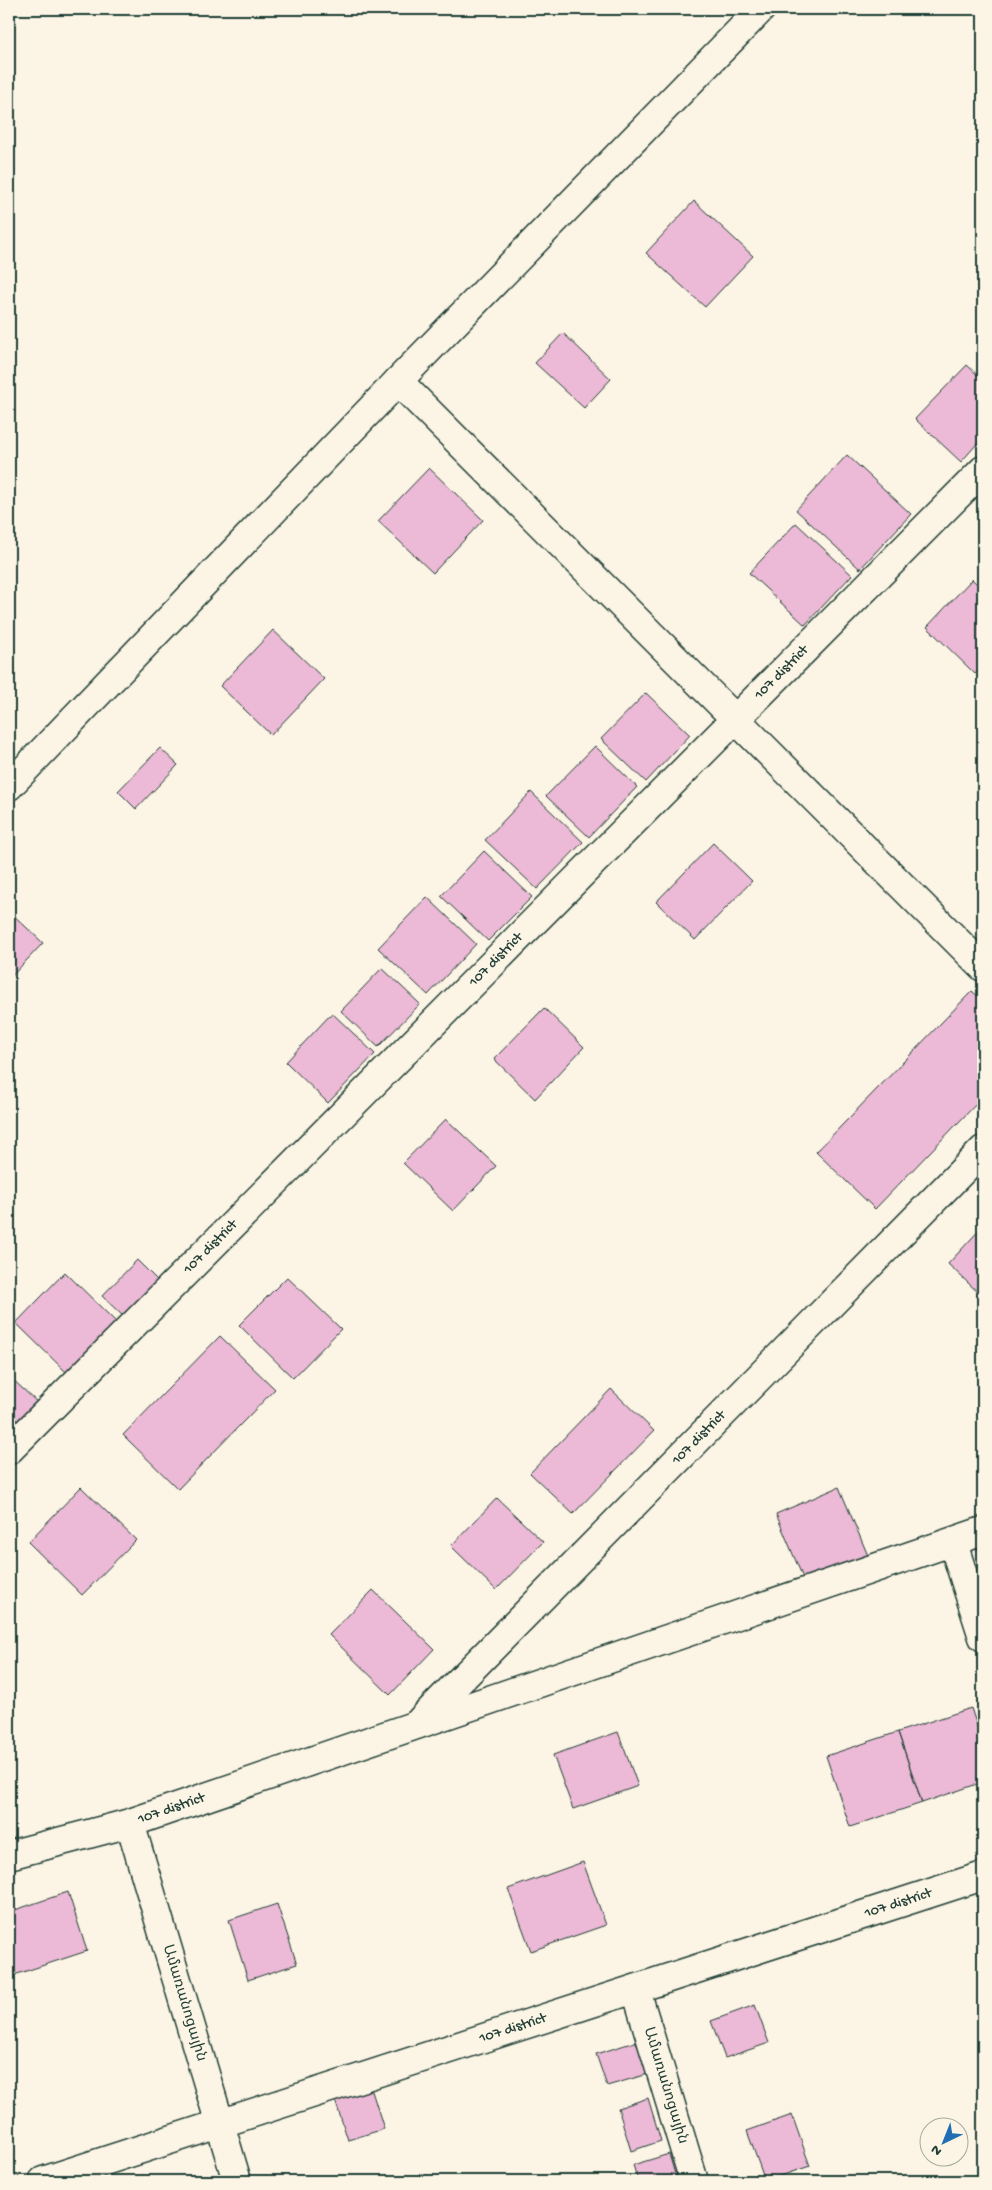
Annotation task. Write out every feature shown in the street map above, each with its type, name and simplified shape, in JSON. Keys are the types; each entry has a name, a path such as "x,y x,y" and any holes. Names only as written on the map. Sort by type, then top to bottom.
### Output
{"street":[{"path":"9,786 398,381 761,9"},
{"path":"398,381 983,967"},
{"name":"107 district","path":"9,1450 983,470"},
{"name":"107 district","path":"416,1725 983,1150"},
{"name":"107 district","path":"9,1855 130,1823 983,1532"},
{"path":"953,1543 983,1637"},
{"name":"Ամառանոցային","path":"130,1823 237,2181"},
{"name":"107 district","path":"43,2181 983,1876"},
{"name":"Ամառանոցային","path":"636,1990 694,2181"}],"building":[{"path":"694,201 753,256 705,307 646,253"},
{"path":"563,333 611,379 584,408 535,363"},
{"path":"967,365 983,380 983,437 961,462 915,419"},
{"path":"847,455 911,514 860,569 796,510"},
{"path":"429,468 483,520 433,573 378,521"},
{"path":"796,523 852,575 805,625 749,573"},
{"path":"972,579 983,590 983,666 975,674 927,627"},
{"path":"273,630 324,679 271,735 220,686"},
{"path":"646,693 690,735 646,782 601,739"},
{"path":"595,746 637,787 589,837 546,796"},
{"path":"160,748 178,765 136,809 118,791"},
{"path":"531,792 583,842 537,889 485,840"},
{"path":"713,843 752,881 695,940 656,902"},
{"path":"484,851 532,897 488,941 441,896"},
{"path":"427,897 476,944 428,995 378,948"},
{"path":"9,911 43,943 9,979"},
{"path":"382,968 420,1004 378,1047 341,1011"},
{"path":"972,991 983,1001 983,1097 875,1209 816,1152"},
{"path":"544,1008 584,1047 535,1099 494,1059"},
{"path":"332,1013 375,1054 328,1103 286,1062"},
{"path":"446,1119 496,1166 453,1211 403,1163"},
{"path":"983,1226 983,1297 948,1264"},
{"path":"137,1260 159,1282 125,1318 102,1296"},
{"path":"65,1272 116,1322 67,1373 16,1323"},
{"path":"287,1277 341,1329 293,1378 239,1325"},
{"path":"220,1336 275,1389 178,1489 123,1435"},
{"path":"9,1376 37,1402 13,1426 9,1422"},
{"path":"611,1389 654,1431 573,1514 530,1473"},
{"path":"81,1487 136,1540 82,1595 28,1542"},
{"path":"839,1487 869,1558 806,1585 776,1514"},
{"path":"497,1498 543,1542 496,1590 451,1546"},
{"path":"373,1590 434,1649 390,1695 329,1635"},
{"path":"971,1708 983,1744 983,1782 922,1803 898,1732"},
{"path":"618,1732 638,1786 573,1809 553,1755"},
{"path":"898,1732 922,1803 850,1827 826,1756"},
{"path":"583,1862 606,1925 531,1951 508,1889"},
{"path":"68,1892 87,1951 14,1975 9,1958 9,1912"},
{"path":"277,1904 297,1964 248,1980 229,1920"},
{"path":"755,2005 769,2043 725,2058 711,2021"},
{"path":"638,2041 648,2074 607,2086 596,2054"},
{"path":"371,2088 384,2129 348,2140 335,2100"},
{"path":"648,2098 661,2141 631,2151 618,2108"},
{"path":"792,2115 810,2166 765,2181 747,2131"},
{"path":"669,2154 677,2181 638,2181 633,2165"}]}
